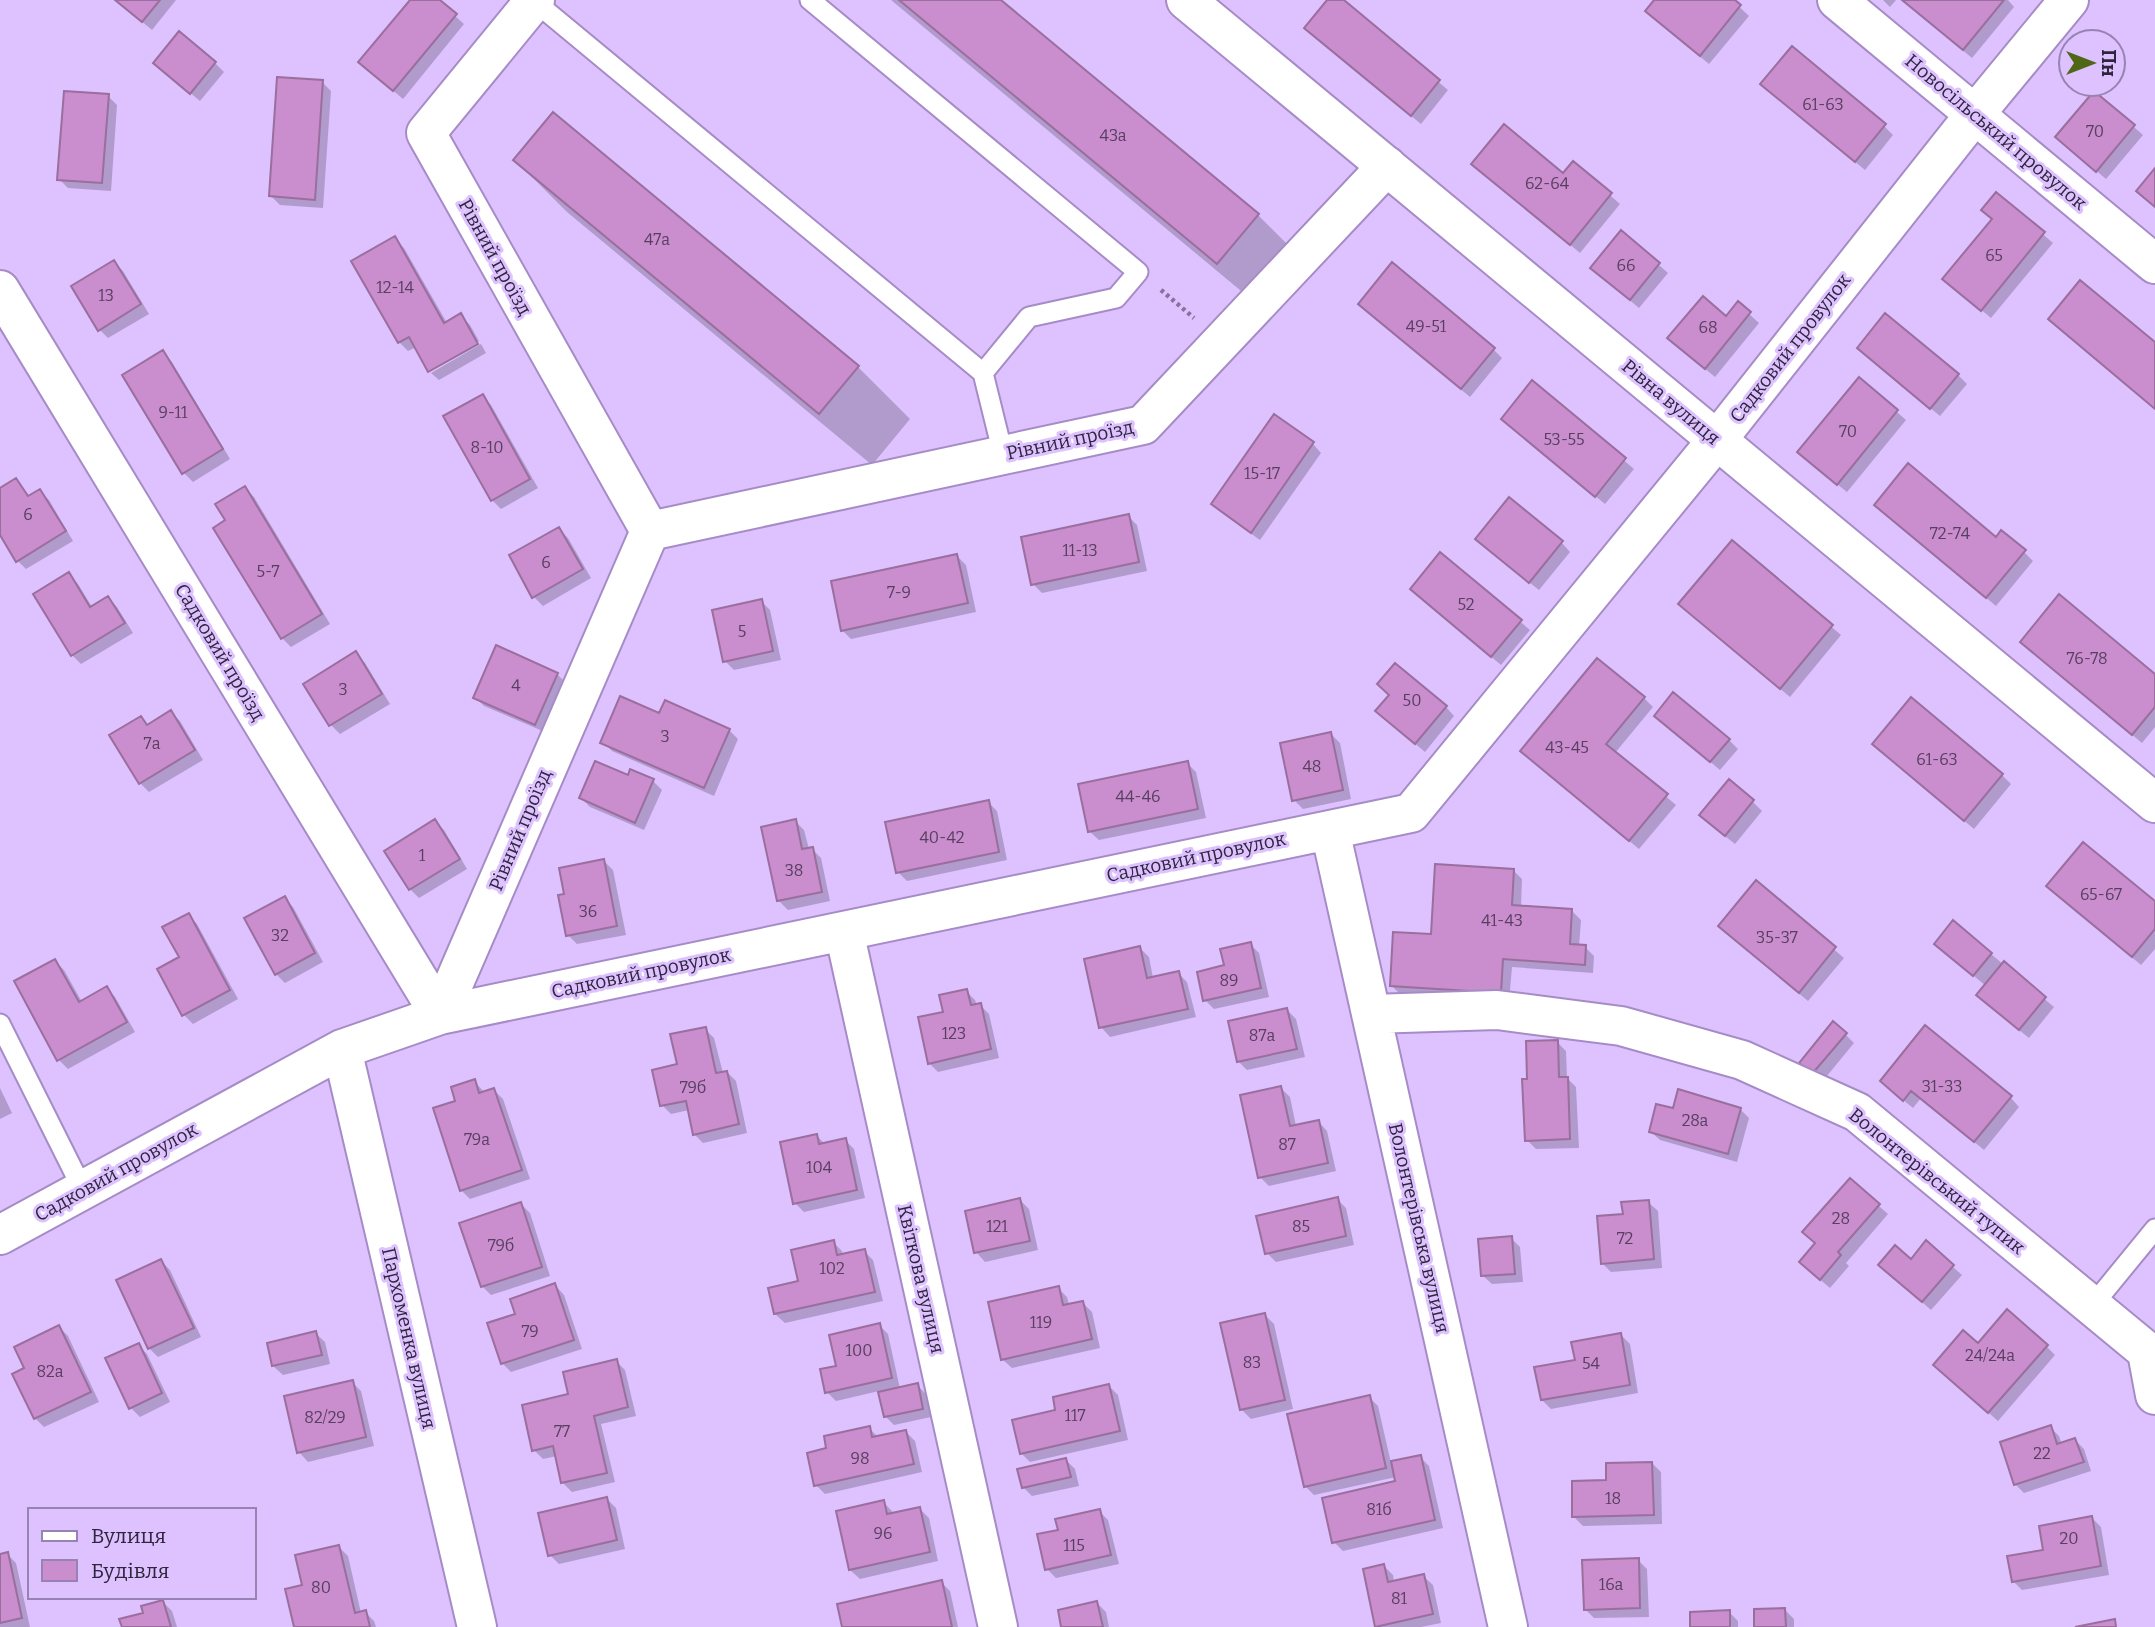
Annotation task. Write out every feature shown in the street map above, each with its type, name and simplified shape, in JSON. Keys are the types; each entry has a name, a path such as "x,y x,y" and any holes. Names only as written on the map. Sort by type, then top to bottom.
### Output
{"street":[{"name":"Рівна вулиця","path":"1186,0 2155,803"},
{"name":"Новосільський провулок","path":"1837,0 2155,264"},
{"name":"Садковий провулок","path":"0,1236 342,1049 440,1015 1411,813 1717,440 1975,114 2069,0"},
{"name":"Рівний проїзд","path":"535,1 426,133 650,531"},
{"name":"Рівний проїзд","path":"650,531 1143,425 1387,166"},
{"name":"Садковий проїзд","path":"0,290 440,1015"},
{"name":"Рівний проїзд","path":"440,1015 650,531"},
{"name":"Волонтерівська вулиця","path":"1330,830 1508,1627"},
{"name":"Квіткова вулиця","path":"844,931 999,1627"},
{"name":"Волонтерівський тупик","path":"1371,1014 1497,1010 1621,1026 1742,1060 1857,1112 2151,1355 2155,1395"},
{"name":"Пархоменка вулиця","path":"342,1049 477,1627"}],"lane":[{"path":"810,0 1138,272 1116,298 1029,317 983,373"},
{"path":"535,1 983,373 1003,454"},
{"path":"0,1024 83,1190"},
{"path":"2092,1306 2155,1229"}],"path":[{"path":"1138,272 1222,341"}],"building":[{"path":"115,0 160,0 142,22"},
{"path":"410,0 440,0 457,14 393,91 358,62"},
{"path":"899,0 1001,0 1259,214 1217,264"},
{"path":"1327,0 1344,0 1440,80 1411,116 1304,28"},
{"path":"1654,0 1735,0 1741,5 1700,56 1645,11"},
{"path":"1902,0 2004,0 1963,50"},
{"path":"179,31 216,62 190,94 153,63"},
{"path":"1792,46 1886,124 1855,162 1760,84"},
{"path":"277,77 323,80 315,200 269,196"},
{"path":"64,91 109,94 102,183 57,180"},
{"path":"2088,98 2102,98 2135,125 2096,172 2055,137"},
{"path":"553,112 859,366 819,414 513,160"},
{"path":"1504,124 1563,173 1573,161 1612,193 1570,245 1471,164"},
{"path":"2155,168 2155,207 2136,191"},
{"path":"1996,192 2045,232 1981,311 1942,279 1992,219 1981,210"},
{"path":"1621,230 1660,263 1630,300 1590,268"},
{"path":"395,236 444,323 461,313 478,344 428,372 409,337 398,343 351,261"},
{"path":"114,260 141,304 98,331 71,286"},
{"path":"1392,262 1495,348 1461,389 1358,304"},
{"path":"2080,280 2155,342 2155,409 2048,319"},
{"path":"1703,296 1726,316 1738,301 1751,312 1705,369 1667,338"},
{"path":"1885,313 1959,374 1930,409 1857,348"},
{"path":"163,350 223,449 182,474 122,375"},
{"path":"1859,377 1898,410 1837,485 1797,452"},
{"path":"1532,380 1626,458 1595,497 1501,419"},
{"path":"483,394 530,479 491,501 443,416"},
{"path":"1274,414 1314,442 1251,533 1211,504"},
{"path":"1908,463 1996,537 2001,530 2026,550 1986,598 1874,505"},
{"path":"16,478 28,496 40,489 66,531 16,562 0,535 0,488"},
{"path":"245,486 322,614 281,639 213,528 225,520 215,504"},
{"path":"1509,497 1563,541 1529,583 1475,539"},
{"path":"1129,514 1139,562 1031,585 1021,537"},
{"path":"559,527 583,569 532,598 509,555"},
{"path":"1732,540 1833,625 1780,689 1678,604"},
{"path":"1440,552 1522,620 1491,657 1410,589"},
{"path":"957,554 968,603 841,631 831,581"},
{"path":"69,572 90,607 108,596 125,623 71,656 33,594"},
{"path":"2059,594 2155,674 2155,707 2132,735 2020,642"},
{"path":"762,599 773,651 723,662 712,610"},
{"path":"496,645 558,673 535,725 473,698"},
{"path":"356,651 382,694 329,726 303,684"},
{"path":"1597,658 1645,697 1606,744 1668,794 1629,841 1520,751"},
{"path":"1395,663 1447,706 1415,744 1375,711 1389,695 1377,684"},
{"path":"1673,692 1730,739 1710,762 1654,716"},
{"path":"620,696 659,713 665,700 730,729 704,788 600,743"},
{"path":"1911,697 2003,774 1964,821 1872,744"},
{"path":"171,710 195,750 139,784 109,735 141,716 147,725"},
{"path":"1331,732 1343,790 1292,801 1280,743"},
{"path":"595,761 628,775 630,769 654,779 635,823 579,798"},
{"path":"1188,761 1198,809 1088,832 1078,784"},
{"path":"1729,779 1754,800 1725,836 1699,815"},
{"path":"989,800 999,852 896,873 885,822"},
{"path":"435,819 460,859 409,890 384,851"},
{"path":"796,819 802,849 813,847 822,892 777,901 761,827"},
{"path":"2083,842 2155,901 2155,929 2132,957 2046,886"},
{"path":"604,859 617,926 566,936 558,895 564,894 559,868"},
{"path":"1435,864 1514,869 1512,905 1572,909 1570,944 1586,945 1585,965 1503,959 1501,993 1390,986 1393,932 1431,934"},
{"path":"1756,880 1836,947 1799,993 1718,926"},
{"path":"285,896 315,953 275,975 244,918"},
{"path":"189,913 230,990 182,1016 157,969 179,957 162,927"},
{"path":"1953,920 1992,953 1973,976 1934,944"},
{"path":"1251,942 1261,988 1203,1001 1197,972 1224,965 1220,949"},
{"path":"1140,946 1147,978 1179,971 1188,1009 1099,1028 1084,959"},
{"path":"55,959 79,1002 107,986 127,1022 57,1061 14,981"},
{"path":"2004,961 2046,997 2019,1030 1976,995"},
{"path":"967,989 971,1005 981,1003 991,1049 928,1064 918,1017 943,1012 939,995"},
{"path":"1287,1008 1297,1049 1237,1062 1228,1021"},
{"path":"1833,1021 1847,1033 1812,1074 1799,1063"},
{"path":"1925,1025 2012,1096 1974,1142 1911,1091 1903,1101 1880,1081"},
{"path":"706,1027 716,1073 727,1071 739,1124 693,1135 686,1101 660,1106 652,1070 677,1064 670,1034"},
{"path":"1558,1040 1559,1077 1568,1077 1570,1139 1525,1141 1522,1079 1527,1079 1526,1041"},
{"path":"475,1079 479,1093 494,1088 522,1170 460,1191 433,1108 455,1101 451,1087"},
{"path":"1281,1086 1290,1126 1319,1120 1328,1163 1258,1178 1240,1095"},
{"path":"1678,1089 1741,1108 1728,1154 1649,1132 1656,1104 1673,1108"},
{"path":"817,1134 819,1144 846,1138 857,1190 793,1204 780,1142"},
{"path":"1850,1178 1880,1204 1838,1252 1841,1255 1820,1280 1799,1262 1815,1243 1802,1232"},
{"path":"1338,1197 1346,1236 1265,1254 1256,1216"},
{"path":"1020,1198 1030,1241 974,1253 965,1211"},
{"path":"1649,1200 1654,1259 1601,1264 1597,1216 1623,1214 1621,1202"},
{"path":"521,1202 542,1267 481,1287 459,1223"},
{"path":"1512,1236 1515,1274 1481,1276 1478,1239"},
{"path":"834,1240 837,1255 865,1249 875,1292 774,1314 768,1288 798,1281 791,1250"},
{"path":"1926,1240 1954,1265 1922,1302 1878,1265 1895,1245 1911,1259"},
{"path":"161,1259 194,1328 148,1349 116,1280"},
{"path":"555,1283 574,1340 501,1364 487,1323 515,1314 510,1299"},
{"path":"1059,1286 1063,1305 1083,1301 1092,1339 1001,1360 988,1302"},
{"path":"2007,1309 2048,1345 1988,1413 1933,1365 1963,1330 1978,1343"},
{"path":"1265,1313 1285,1400 1240,1410 1220,1323"},
{"path":"880,1323 892,1378 825,1393 820,1369 836,1366 829,1335"},
{"path":"59,1325 91,1392 34,1419 12,1374 24,1368 14,1347"},
{"path":"316,1331 322,1355 272,1366 267,1343"},
{"path":"1621,1333 1630,1385 1541,1400 1534,1367 1575,1360 1571,1342"},
{"path":"139,1343 162,1393 129,1409 105,1358"},
{"path":"617,1359 628,1407 594,1416 607,1473 561,1483 553,1446 532,1451 522,1405 568,1394 563,1372"},
{"path":"353,1380 366,1437 297,1453 284,1396"},
{"path":"918,1383 923,1409 884,1417 878,1392"},
{"path":"1109,1384 1120,1431 1020,1454 1012,1420 1055,1410 1053,1397"},
{"path":"1370,1395 1386,1468 1304,1487 1287,1414"},
{"path":"2051,1425 2057,1444 2075,1438 2084,1462 2014,1485 2000,1442"},
{"path":"870,1426 872,1437 906,1430 914,1464 814,1486 807,1453 826,1448 824,1436"},
{"path":"1421,1455 1435,1520 1332,1543 1322,1498 1395,1481 1391,1461"},
{"path":"1066,1458 1071,1477 1022,1488 1017,1469"},
{"path":"1652,1462 1654,1515 1572,1517 1572,1481 1606,1480 1606,1463"},
{"path":"607,1497 617,1540 548,1556 538,1513"},
{"path":"884,1500 887,1514 920,1507 930,1552 849,1570 836,1511"},
{"path":"1100,1509 1111,1555 1045,1570 1037,1534 1058,1530 1055,1519"},
{"path":"2092,1516 2101,1566 2012,1582 2007,1556 2043,1550 2039,1526"},
{"path":"339,1545 355,1613 366,1610 370,1627 294,1627 285,1589 302,1585 295,1555"},
{"path":"8,1552 22,1618 0,1623 0,1554"},
{"path":"1639,1558 1640,1608 1584,1610 1582,1560"},
{"path":"1384,1564 1388,1582 1424,1574 1433,1614 1375,1627 1363,1569"},
{"path":"942,1580 952,1627 842,1627 837,1604"},
{"path":"163,1600 171,1627 122,1627 119,1619 143,1613 141,1606"},
{"path":"1097,1601 1103,1627 1061,1627 1058,1610"},
{"path":"1785,1608 1786,1627 1754,1627 1754,1609"},
{"path":"1730,1610 1730,1627 1690,1627 1690,1612"},
{"path":"2115,1619 2116,1627 2075,1627"}]}
